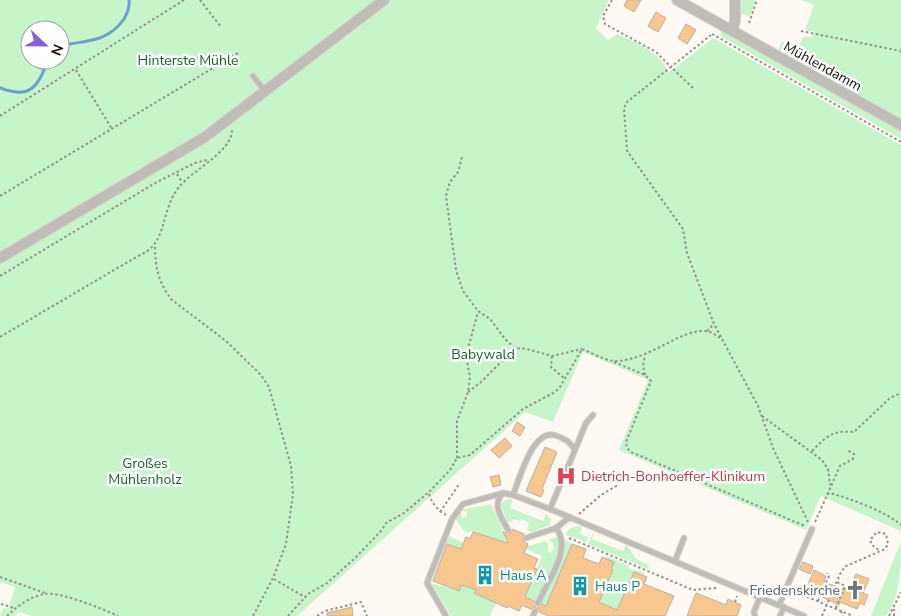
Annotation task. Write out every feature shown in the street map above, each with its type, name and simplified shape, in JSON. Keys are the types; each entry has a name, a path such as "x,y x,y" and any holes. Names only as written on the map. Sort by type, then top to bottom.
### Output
{"street":[{"path":"0,258 205,137 230,120 384,0"},
{"path":"677,0 732,30 735,21 735,0"},
{"name":"Mühlendamm","path":"732,30 901,125"}],"lane":[{"path":"252,76 265,92"},
{"path":"550,509 586,423 593,415"},
{"path":"513,495 540,438 553,434 566,439 575,450"},
{"path":"503,493 498,499 497,509 508,530"},
{"path":"446,616 427,583 452,519 463,504 503,493 550,509 804,616"},
{"path":"526,538 556,528 572,518"},
{"path":"538,603 562,550 561,535 556,528"},
{"path":"780,616 786,588 812,529"},
{"path":"675,561 684,538"},
{"path":"755,616 760,597"}],"path":[{"path":"0,116 76,70 184,0"},
{"path":"200,0 221,27"},
{"path":"612,0 603,16 605,24 656,52 693,88"},
{"path":"749,23 757,0"},
{"path":"800,31 901,51"},
{"path":"812,529 773,448 762,416 714,324 687,253 683,229 627,151 624,108 641,90 712,34 901,142"},
{"path":"0,196 238,53"},
{"path":"76,70 112,129"},
{"path":"230,120 232,137 226,147 182,182 168,206 155,247 156,267 163,289 172,300 244,357 269,387 291,466 293,494 286,544 273,578 253,616"},
{"path":"462,157 458,172 450,182 446,196 456,270 463,291 478,311 490,319 504,339 515,348 527,348 552,356 582,349 645,375 652,381 626,442 627,448 812,529"},
{"path":"0,276 157,182 195,163 209,160"},
{"path":"176,174 182,182"},
{"path":"0,337 155,247"},
{"path":"288,616 304,597 327,583 355,558 382,530 386,523 404,513 429,492 450,470 458,458 457,421 468,392 470,377 466,356 478,311"},
{"path":"612,361 633,359 645,355 687,334 707,331 714,324"},
{"path":"707,331 723,340"},
{"path":"468,392 481,382 515,348"},
{"path":"458,458 470,455 523,409 555,392 565,379 582,349"},
{"path":"645,355 643,366 645,375"},
{"path":"552,356 551,367 565,379"},
{"path":"812,451 828,435 840,431 854,432 890,398 901,393"},
{"path":"762,416 812,451 828,469 830,485"},
{"path":"812,529 840,466 853,459 854,454 847,450"},
{"path":"440,512 460,483"},
{"path":"572,518 601,495 618,485"},
{"path":"429,492 429,497 440,512 452,519"},
{"path":"827,494 842,496 893,519 901,525"},
{"path":"822,616 836,582 846,566 885,549 889,539 886,534 877,532 870,540 872,545 880,551"},
{"path":"561,535 693,590 716,588 723,591"},
{"path":"818,601 825,589 829,576 828,573"},
{"path":"0,577 45,593 90,603 118,616"},
{"path":"273,578 304,597"},
{"path":"835,609 845,586 836,582"},
{"path":"786,588 853,616"},
{"path":"889,616 901,592"},
{"path":"8,616 14,608 45,593"},
{"path":"730,594 757,605"},
{"path":"735,602 738,596"},
{"path":"317,616 325,611 360,602 367,616"},
{"path":"1,604 14,608"},
{"path":"894,609 894,616"},
{"path":"324,616 325,611"},
{"path":"841,611 843,616"}],"green space":[{"name":"Großes Mühlenholz","path":"0,0 609,0 596,28 608,40 618,34 647,49 660,59 668,73 712,39 715,39 901,145 901,531 821,496 806,530 619,450 648,380 583,352 553,422 525,412 297,616 32,616 19,612 15,616 0,616 3,608 8,609 15,587 0,582"},
{"path":"741,0 756,0 750,16 741,14"},
{"path":"801,0 901,0 901,120 778,51 782,41 784,42 782,48 796,54 803,37 812,37 814,32 805,30 814,5"},
{"path":"722,31 901,130 901,139 720,36"},
{"path":"505,500 513,500 510,508 543,521 546,514 551,519 550,525 532,532 527,530 529,523 521,519 520,521 513,519 511,522 507,521 501,505"},
{"path":"491,504 504,532 505,542 471,531 469,533 465,532 456,520 461,512 462,518 467,516 466,511 461,511 465,509"},
{"path":"582,527 580,534 587,537 591,530 586,543 565,535 570,528"},
{"path":"594,531 592,539 623,551 626,544 636,559 649,565 648,569 588,544"},
{"path":"449,536 464,543 461,549 447,544 432,580 440,585 431,580"},
{"path":"559,536 572,544 546,606 525,597 542,556 519,546 527,543 529,546 545,541 548,544 548,551 551,553 554,549 553,543 549,540"},
{"path":"901,541 900,570 895,599 886,616 871,616"},
{"path":"607,556 629,566 629,569 644,572 644,575 634,572 617,610 599,602 613,570 611,569 614,562 606,558"},
{"path":"431,583 459,591 462,585 475,590 475,594 496,603 490,616 451,616"}],"building":[{"path":"627,0 641,0 634,12 624,6"},
{"path":"656,12 666,18 658,32 648,26"},
{"path":"686,24 696,30 687,44 678,38"},
{"path":"517,422 525,427 520,436 512,431"},
{"path":"505,438 512,446 499,458 491,450"},
{"path":"545,447 557,452 542,489 544,490 541,497 526,491"},
{"path":"499,475 501,485 493,487 490,477"},
{"name":"Haus A","path":"512,529 524,534 522,540 528,544 524,553 538,559 534,568 537,569 525,597 534,601 536,607 531,609 522,605 519,611 508,606 507,608 474,593 476,590 462,585 459,591 433,581 447,544 461,549 466,537 470,539 473,532 508,543 503,532 510,534"},
{"name":"Haus P","path":"572,544 586,549 583,558 599,564 602,557 614,562 611,569 613,570 599,602 617,610 634,572 647,577 644,584 674,596 665,616 548,616 539,612 537,607 542,604 546,606"},
{"path":"803,562 813,566 810,574 799,569"},
{"path":"814,570 826,576 824,582 845,590 847,587 850,588 856,574 869,579 863,593 868,595 864,605 860,603 857,609 840,602 839,605 806,589"},
{"path":"696,593 726,605 728,599 741,605 737,616 687,616"},
{"path":"352,607 353,616 327,616 327,613"}],"waterway":[{"path":"70,44 103,37 117,27 124,19 128,10 129,0"},
{"path":"0,88 19,92 26,91 37,83 44,70"}],"place":[{"name":"Dietrich-Bonhoeffer-Klinikum","path":"566,476"},
{"name":"Haus A","path":"485,575"},
{"name":"Haus P","path":"580,586"},
{"name":"Friedenskirche","path":"855,590"}],"park label":[{"name":"Hinterste Mühle","path":"188,60"},
{"name":"Babywald","path":"483,354"}]}
